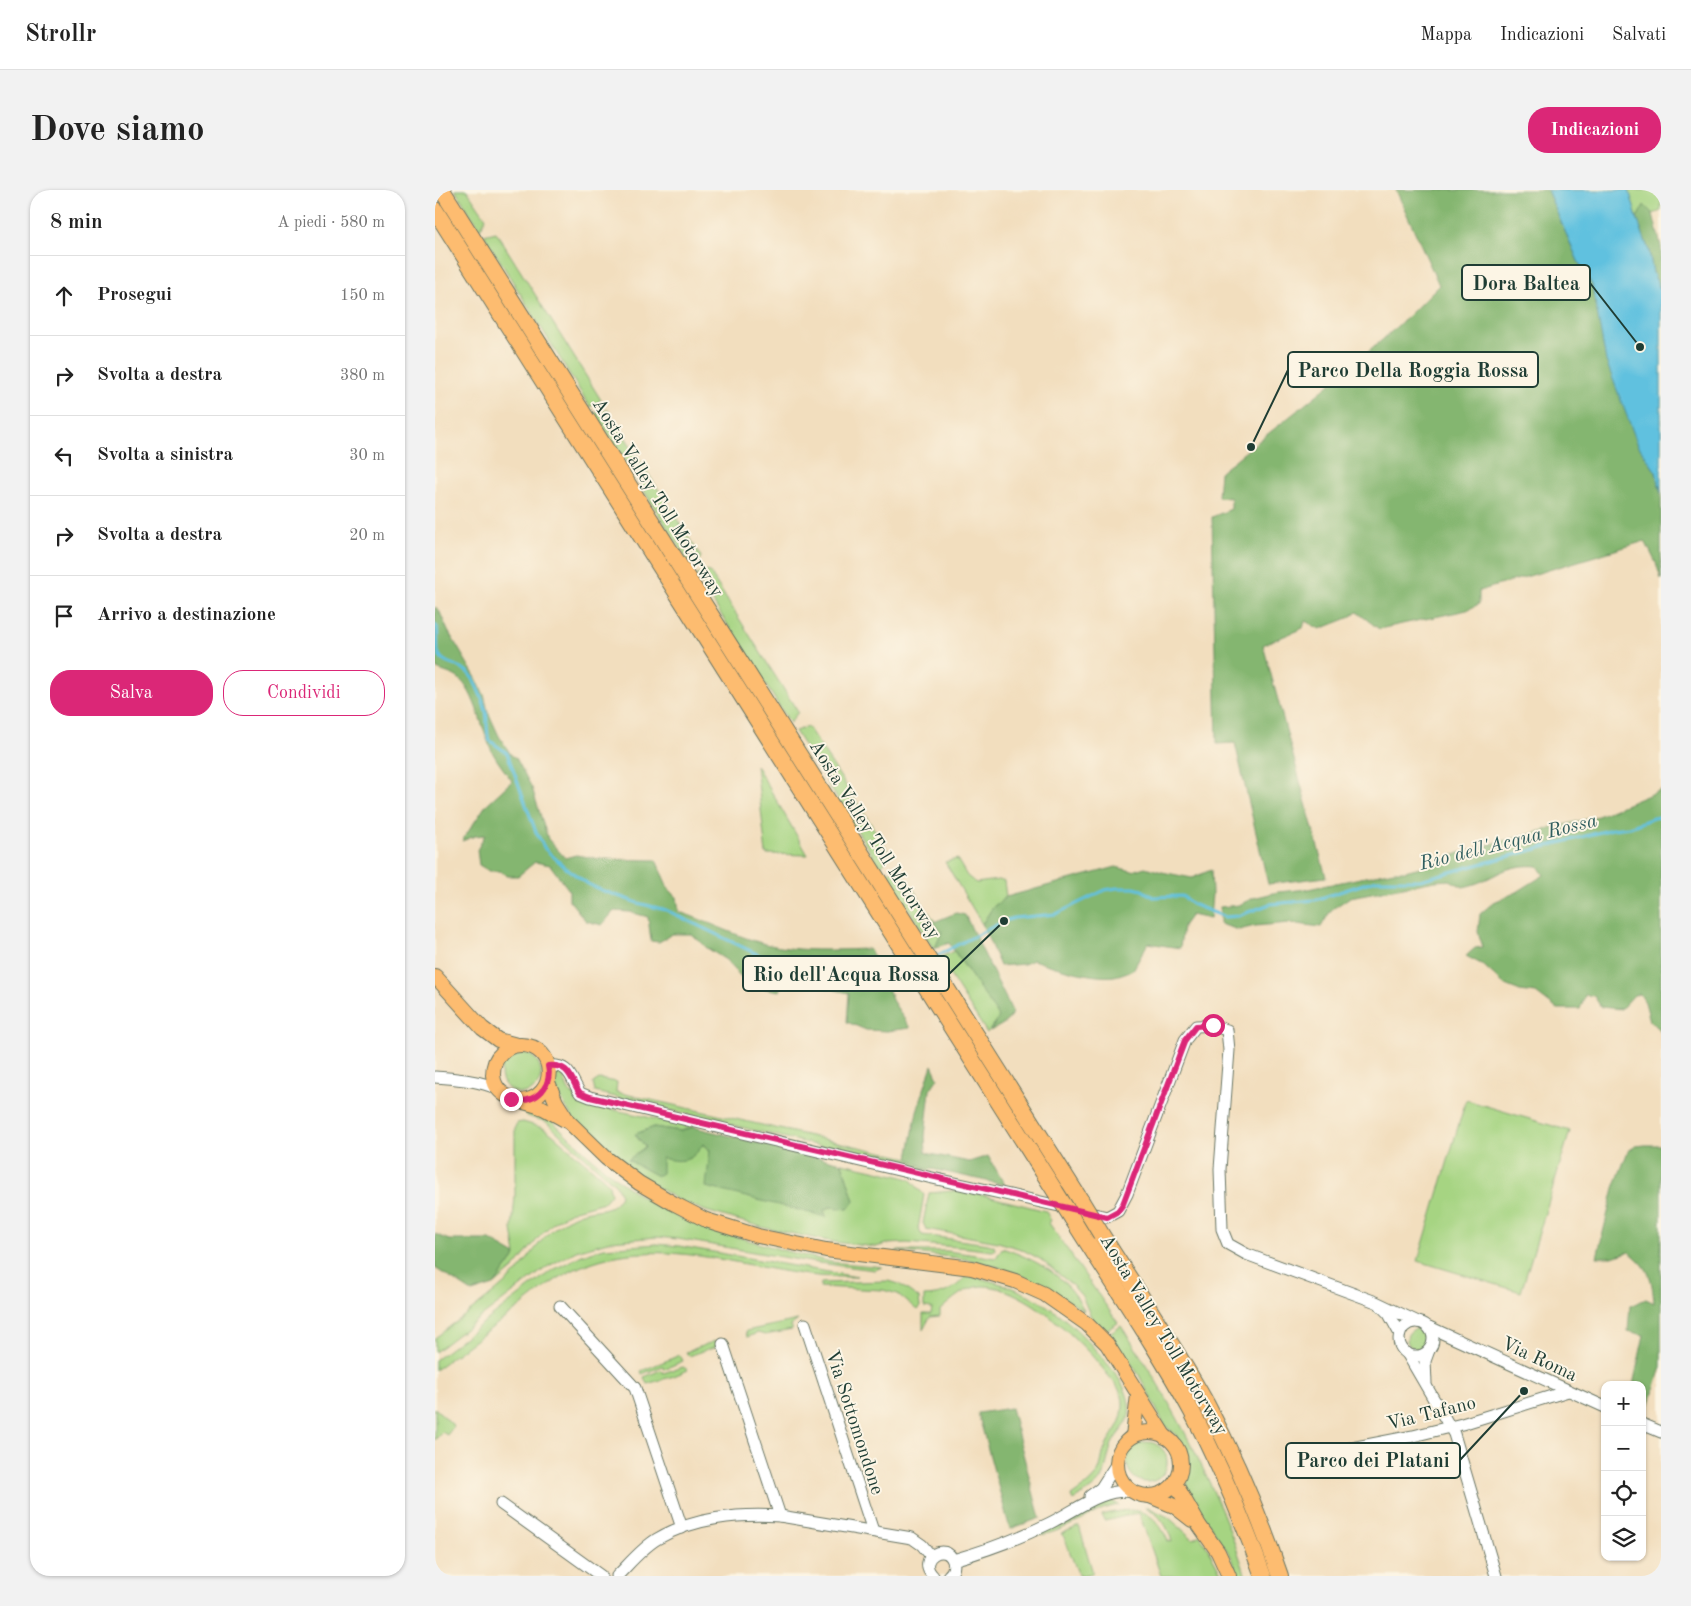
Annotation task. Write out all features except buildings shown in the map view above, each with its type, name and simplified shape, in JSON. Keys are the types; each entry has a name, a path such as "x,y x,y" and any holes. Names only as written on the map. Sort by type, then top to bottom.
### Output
{"highway":[{"name":"Aosta Valley Toll Motorway","path":"442,190 468,230 470,250"},
{"name":"Aosta Valley Toll Motorway","path":"435,210 452,236 470,250 674,572 690,584 783,731 861,867 866,892 913,965 967,1037 1055,1191 1164,1363 1192,1412 1231,1492 1263,1576"},
{"name":"Aosta Valley Toll Motorway","path":"674,572 676,592 768,738 861,867 878,880 927,957 967,1037"},
{"name":"Aosta Valley Toll Motorway","path":"977,1053 1081,1201 1185,1368 1207,1406 1246,1487 1265,1531 1280,1576"}],"main road":[{"path":"435,976 482,1028 498,1040 517,1045 527,1045 539,1051 545,1058 549,1074 548,1082 543,1091 531,1099 521,1101"},
{"path":"482,1028 493,1047 494,1079 499,1089 509,1098 544,1108 568,1121"},
{"path":"495,1065 504,1050 517,1045"},
{"path":"548,1082 556,1102 568,1121 606,1158 639,1183 673,1204 706,1220 758,1236 826,1250 972,1268 1015,1281 1044,1294 1087,1324 1107,1344 1165,1437 1176,1448 1181,1462 1175,1483 1165,1492 1150,1496"},
{"path":"1133,1436 1138,1395"},
{"path":"1165,1437 1150,1433 1133,1436 1123,1446 1117,1463 1120,1477 1134,1492 1150,1496 1174,1506 1199,1525"},
{"path":"1175,1483 1199,1525 1218,1552 1229,1576"}],"street":[{"name":"Via Roma","path":"548,1066 554,1065 563,1068 571,1074 580,1093 590,1097 1107,1217 1118,1211 1123,1204 1185,1040 1196,1026 1213,1025 1227,1030 1229,1037 1220,1170 1221,1229 1228,1244 1246,1254 1376,1302 1601,1405"},
{"path":"461,1079 478,1076 495,1065"},
{"path":"435,1077 488,1084 499,1089"},
{"path":"1376,1302 1389,1314 1400,1334 1400,1345 1426,1384 1450,1427 1464,1466 1496,1576"},
{"path":"560,1306 635,1388 682,1528"},
{"path":"1400,1334 1405,1326 1414,1322 1423,1324 1433,1337 1425,1361 1426,1384"},
{"name":"Via Sottomondone","path":"805,1324 873,1531"},
{"path":"1407,1353 1419,1355 1431,1346 1460,1340"},
{"path":"723,1344 780,1516"},
{"name":"Via Tafano","path":"1300,1458 1450,1427 1568,1390"},
{"path":"1646,1426 1661,1432"},
{"path":"1079,1506 1101,1488 1117,1463"},
{"path":"953,1560 979,1552 1050,1523 1079,1506 1112,1492 1123,1490 1134,1492"},
{"path":"501,1504 601,1576"},
{"path":"617,1576 655,1540 682,1528 708,1520 738,1516 780,1516 912,1538 922,1545 931,1556"},
{"path":"933,1576 927,1568 931,1556 943,1552 953,1560 953,1571 949,1576"}],"green space":[{"path":"455,190 467,190 486,218 480,229"},
{"path":"1396,190 1547,190 1578,261 1592,285 1595,305 1638,445 1656,472 1661,493 1661,579 1656,563 1645,541 1479,591 1479,604 1467,610 1379,629 1357,612 1348,618 1320,629 1305,621 1303,628 1263,645 1326,877 1268,884 1235,743 1217,744 1212,517 1231,509 1231,498 1218,497 1220,472 1360,359 1414,311 1439,285"},
{"path":"1629,190 1661,190 1661,211 1653,214 1644,206 1637,218"},
{"path":"1644,205 1653,214 1661,247 1661,291 1653,273 1649,251 1637,218"},
{"path":"496,232 601,400 590,407 484,235"},
{"path":"608,410 701,557 693,569 595,413"},
{"path":"709,571 798,712 790,723 696,575"},
{"path":"435,607 439,610 448,631 476,678 499,736 511,755 516,758 532,788 548,839 565,858 576,855 600,859 656,860 668,888 677,897 679,912 754,941 778,947 803,949 869,949 882,969 892,1000 910,1028 887,1031 866,1030 847,1022 849,993 783,978 780,991 762,988 744,980 726,960 707,948 692,934 672,934 659,942 651,941 648,917 630,912 614,911 602,925 586,921 569,900 569,890 550,865 535,862 518,876 507,876 500,871 489,871 479,865 477,850 485,835 475,836 462,841 486,805 512,781 490,747 470,693 464,684 456,677 437,669 435,660"},
{"path":"808,727 891,855 880,867 795,731"},
{"path":"756,765 808,855 766,854"},
{"path":"1661,790 1661,1030 1650,1021 1645,1002 1640,994 1634,995 1621,1009 1601,1007 1594,996 1585,995 1580,1009 1557,1009 1536,993 1520,991 1505,985 1483,965 1466,956 1475,948 1483,947 1478,932 1480,914 1494,902 1517,892 1544,875 1538,866 1512,868 1463,887 1450,880 1435,881 1350,897 1331,910 1321,927 1289,923 1255,926 1239,930 1220,924 1220,907 1239,905 1253,898 1278,892 1308,889 1424,866 1465,851 1598,816"},
{"path":"957,859 967,876 976,883 1004,881 1006,897 993,907 982,924 945,862"},
{"path":"1116,867 1132,871 1145,867 1192,878 1211,870 1210,919 1191,915 1183,926 1180,948 1148,943 1133,970 1116,976 1095,976 1033,960 1024,964 1000,966 982,924 993,907 1006,897"},
{"path":"899,868 942,932 935,948 933,948 886,873"},
{"path":"956,913 965,915 1012,1011 1007,1021 990,1031 999,1017 949,943 935,948 942,932 934,922"},
{"path":"954,951 1000,1017 987,1033 939,958"},
{"path":"521,1053 535,1059 541,1073 535,1087 521,1093 507,1087 501,1073 507,1059"},
{"path":"932,1065 938,1078 930,1090 925,1136 926,1153 969,1162 988,1156 1005,1185 932,1169 928,1170 908,1158 917,1111"},
{"path":"554,1072 563,1075 568,1089 576,1098 587,1104 693,1127 681,1131 654,1127 635,1135 645,1147 628,1160 662,1158 702,1144 770,1202 826,1217 824,1210 830,1207 848,1209 854,1201 842,1163 903,1177 911,1180 924,1195 918,1229 922,1235 988,1244 994,1246 995,1250 907,1243 886,1244 876,1247 834,1242 765,1228 706,1211 676,1199 628,1169 576,1124 554,1087"},
{"path":"599,1079 617,1082 616,1092 908,1158 928,1170 911,1168 595,1092 593,1083"},
{"path":"1466,1100 1570,1131 1521,1292 1418,1261"},
{"path":"519,1109 533,1111 549,1118 588,1155 622,1183 674,1215 702,1227 786,1251 831,1262 882,1267 875,1270 811,1262 678,1239 657,1237 611,1241 576,1251 547,1267 435,1352 435,1338 487,1299 516,1273 550,1232 564,1221 576,1215 608,1208 621,1195 616,1185 545,1121 527,1116"},
{"path":"523,1122 543,1128 552,1134 604,1179 609,1185 611,1194 604,1202 575,1210 555,1221 515,1267 494,1285 516,1255 512,1229 515,1196 515,1127 517,1123"},
{"path":"654,1127 681,1131 693,1127 842,1163 854,1201 848,1209 830,1207 824,1210 826,1217 706,1187 710,1150 703,1144 695,1154 686,1160 662,1158 662,1173 657,1176 628,1160 645,1147 635,1134"},
{"path":"1661,1145 1661,1367 1646,1416 1646,1381 1634,1381 1644,1335 1628,1331 1630,1306 1646,1299 1654,1303 1651,1280 1646,1269 1629,1252 1612,1257 1597,1257 1614,1188 1628,1151 1636,1146"},
{"path":"963,1190 1046,1211 1051,1221 1049,1223 1118,1323 1105,1331 1092,1319 1082,1296 1071,1284 1040,1259 1021,1249 998,1242 926,1229 923,1223 929,1193"},
{"path":"435,1234 449,1240 490,1240 516,1255 494,1285 472,1292 435,1268"},
{"path":"657,1244 679,1246 857,1277 808,1275 693,1255 636,1253 608,1258 580,1267 556,1280 435,1370 435,1360 551,1271 582,1255 604,1248"},
{"path":"1002,1248 1039,1264 1061,1279 1078,1299 1084,1311 1039,1284 1004,1269 979,1262 944,1256 896,1251 947,1251 996,1258"},
{"path":"966,1276 1009,1286 1045,1304 1091,1344 1115,1373 1123,1386 1128,1400 1128,1419 1112,1444 1100,1481 1073,1500 1071,1496 1096,1476 1105,1448 1117,1428 1123,1411 1123,1399 1120,1391 1084,1347 1052,1318 1016,1295 998,1288 982,1286 965,1291 940,1310 940,1316 930,1317 923,1330 923,1314 931,1314 932,1308 924,1307 924,1296 936,1295 947,1291"},
{"path":"889,1281 899,1284 919,1298 920,1307 917,1310 898,1294 883,1290 820,1287 821,1283"},
{"path":"798,1320 790,1326 792,1330 765,1335 758,1333 747,1337 746,1331"},
{"path":"1121,1326 1176,1415 1192,1446 1222,1510 1246,1576 1238,1576 1232,1558 1187,1491 1186,1457 1182,1445 1175,1434 1165,1426 1139,1375 1108,1335"},
{"path":"1413,1329 1421,1329 1427,1335 1427,1343 1421,1349 1413,1349 1407,1343 1407,1335"},
{"path":"715,1341 717,1346 689,1356 686,1352"},
{"path":"680,1355 683,1361 664,1369 663,1366 642,1374 641,1371"},
{"path":"683,1367 688,1370 647,1384 644,1377 661,1370 663,1373"},
{"path":"435,1408 454,1426 447,1435 442,1432 435,1440"},
{"path":"1011,1408 1040,1518 1010,1529 978,1413"},
{"path":"1151,1442 1158,1445 1164,1451 1167,1462 1166,1470 1158,1479 1151,1482 1143,1482 1136,1479 1128,1470 1127,1458 1130,1451 1139,1443"},
{"path":"1108,1499 1119,1505 1103,1509 1051,1533 1037,1534 1060,1525 1100,1501"},
{"path":"1145,1507 1168,1517 1193,1539 1200,1535 1223,1576 1161,1576 1139,1513 1105,1521 1102,1515 1124,1510 1142,1512 1156,1521 1168,1541 1172,1542 1163,1521"},
{"path":"1079,1526 1093,1573 1079,1576 1064,1537 1061,1534"}],"water":[{"path":"1547,190 1629,190 1649,251 1653,273 1661,291 1661,493 1656,472 1638,445 1606,361 1592,285 1578,261"}],"waterway":[{"name":"Rio dell'Acqua Rossa","path":"435,625 437,627 440,656 443,660 464,670 473,679 487,715 489,740 507,753 536,832 545,849 566,868 588,884 601,890 638,903 666,910 792,971 812,974 898,975 908,970"},
{"name":"Rio dell'Acqua Rossa","path":"934,957 1004,921 1014,918 1056,914 1105,890 1134,888 1142,890 1153,897 1182,896 1192,904 1225,917 1238,916 1270,904 1315,900 1376,880 1420,880 1612,829 1630,827 1653,818 1661,817"}],"place":[{"name":"Dora Baltea","path":"1640,347"},
{"name":"Parco Della Roggia Rossa","path":"1251,447"},
{"name":"Rio dell'Acqua Rossa","path":"1004,921"},
{"name":"Parco dei Platani","path":"1524,1391"}],"route":[{"path":"511,1099 525,1100 537,1096 543,1091 548,1082 548,1066 554,1065 563,1068 571,1074 580,1093 590,1097 928,1177 1016,1195 1107,1217 1118,1211 1123,1204 1185,1040 1196,1026 1213,1025"}]}
